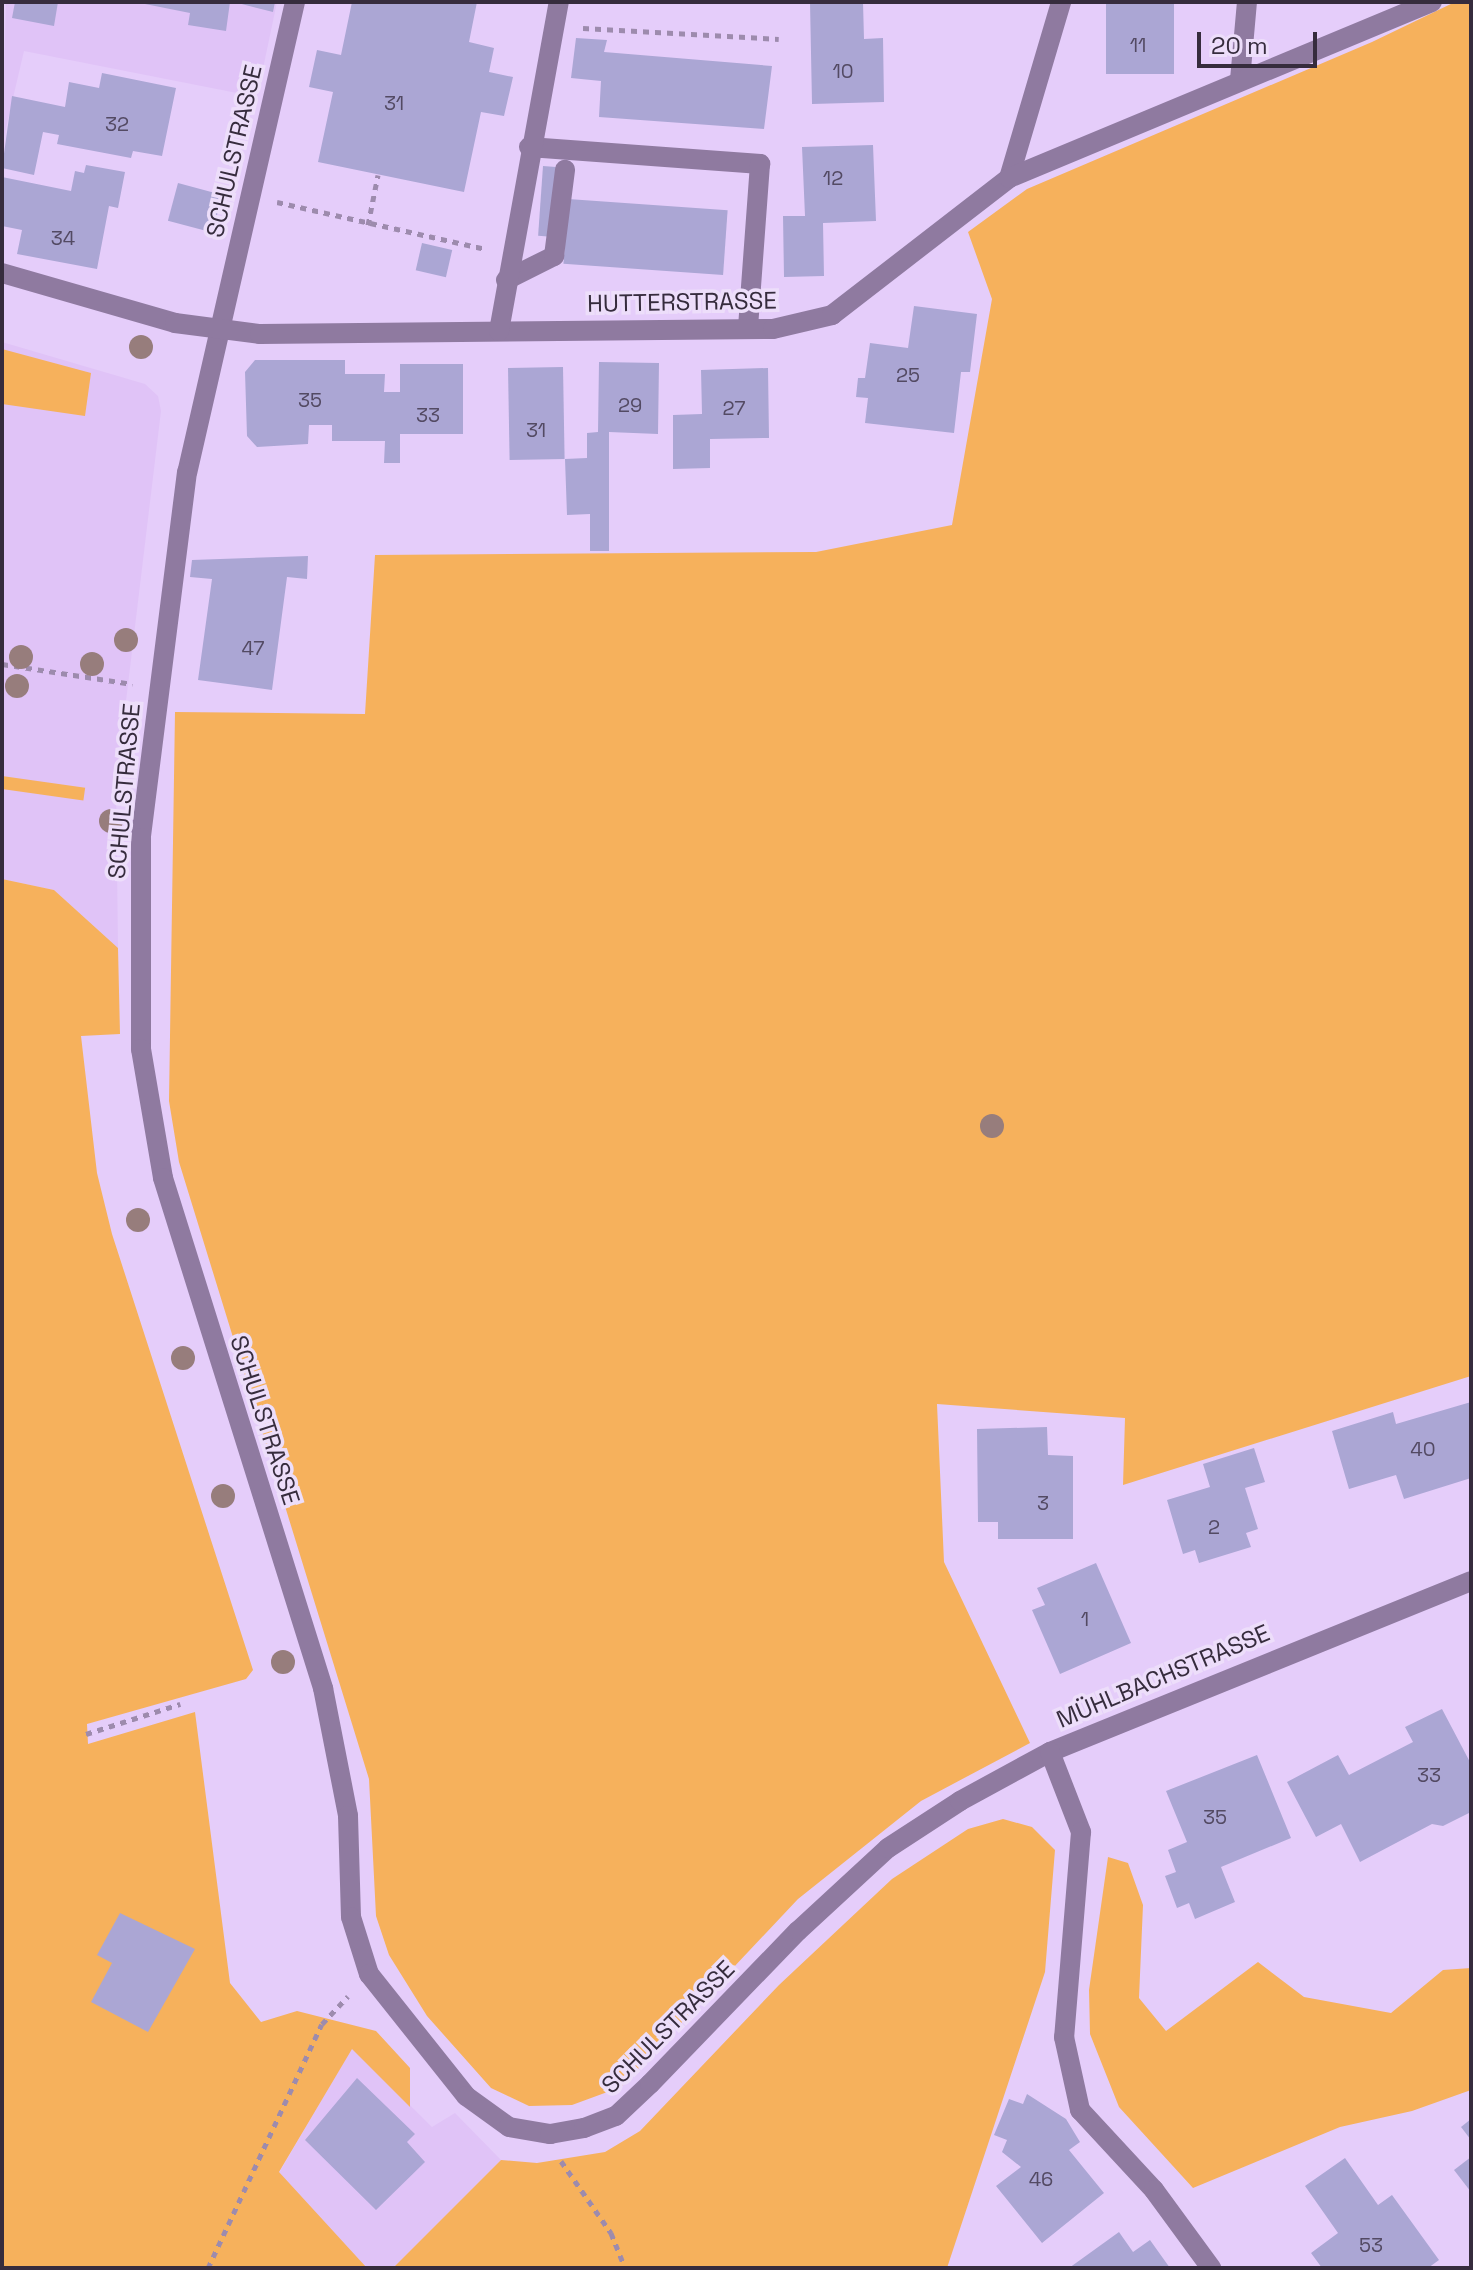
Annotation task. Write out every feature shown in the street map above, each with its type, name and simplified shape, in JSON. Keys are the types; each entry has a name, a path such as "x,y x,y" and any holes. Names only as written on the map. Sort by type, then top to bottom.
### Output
{"street":[{"name":"SCHULSTRASSE","path":"295,2 221,331 206,373 187,472 141,838 141,1049 163,1178 323,1688 348,1816 351,1917 369,1974 466,2096 509,2127 550,2134 616,2116 798,1931 888,1848 1050,1752"},
{"path":"499,331 529,147 559,2"},
{"path":"1009,178 1061,2"},
{"path":"1240,80 1247,2"},
{"name":"HUTTERSTRASSE","path":"2,273 135,313 221,331 773,329 832,315 1009,178 1432,2"},
{"path":"529,147 760,164 748,329"},
{"path":"506,280 554,256 565,170"},
{"name":"MÜHLBACHSTRASSE","path":"1211,2268 1154,2190 1080,2110 1064,2037 1081,1832 1050,1752 1471,1581"}],"path":[{"path":"554,27 779,39"},
{"path":"368,225 378,175"},
{"path":"302,211 454,243"},
{"path":"2,664 158,687"},
{"path":"86,1734 180,1704"},
{"path":"208,2268 322,2024 369,1974"},
{"path":"550,2134 567,2177 611,2233 625,2268"}],"shaded area":[{"path":"6,2 277,2 257,97 24,51 2,145"},
{"path":"1455,2 1471,2 1471,1376 1123,1485 1125,1418 937,1404 944,1562 1030,1743 921,1801 798,1899 621,2087 572,2105 529,2106 491,2088 427,2016 389,1955 376,1916 369,1779 179,1162 169,1101 175,712 365,714 375,555 816,552 952,525 992,299 968,232 1027,189 1372,42"},
{"path":"2,342 145,384 158,396 161,411 116,784 118,948 54,890 2,879"},
{"path":"2,349 91,373 85,416 2,404"},
{"path":"2,776 85,788 83,801 2,789"},
{"path":"2,879 54,890 118,948 120,1034 81,1036 97,1173 112,1234 253,1670 246,1679 87,1724 88,1744 195,1712 230,1983 261,2022 297,2011 376,2031 410,2068 410,2107 352,2049 279,2172 367,2268 2,2268"},
{"path":"1003,1819 1032,1827 1055,1850 1045,1972 947,2268 393,2268 501,2160 537,2163 605,2152 640,2131 779,1985 892,1879 968,1829"},
{"path":"1108,1857 1128,1863 1143,1905 1139,1998 1166,2031 1258,1962 1304,1997 1391,2013 1443,1970 1471,1968 1471,2090 1412,2111 1340,2127 1193,2188 1119,2107 1090,2034 1089,1990"},
{"path":"352,2048 432,2127 455,2113 501,2160 393,2268 367,2268 279,2173"}],"building":[{"path":"15,2 58,2 54,26 12,18"},
{"path":"135,2 230,2 226,31 188,25 190,13"},
{"path":"234,2 275,2 273,12"},
{"path":"352,2 477,2 469,42 494,48 489,72 513,77 504,116 481,112 464,192 318,162 333,92 309,87 317,50 341,55"},
{"path":"810,2 863,2 864,39 883,38 884,102 812,104"},
{"path":"1106,2 1174,2 1174,74 1106,74"},
{"path":"576,38 607,40 604,52 772,66 764,129 599,117 601,81 571,78"},
{"path":"102,73 176,88 162,156 133,151 131,158 57,144 59,135 43,132 34,175 2,168 12,96 65,107 69,82 99,88"},
{"path":"873,145 876,221 823,223 824,276 784,277 783,216 805,216 802,147"},
{"path":"86,165 125,172 118,208 109,206 97,269 17,254 22,230 2,226 2,177 71,191 75,171 84,173"},
{"path":"543,166 556,167 551,237 538,236"},
{"path":"178,183 222,195 212,233 168,221"},
{"path":"568,199 728,210 723,275 563,264"},
{"path":"422,243 452,250 446,277 416,270"},
{"path":"914,306 977,314 970,372 961,372 954,433 865,423 868,398 856,397 858,378 865,378 870,343 908,348"},
{"path":"255,360 345,360 345,374 385,374 384,392 400,392 400,364 463,364 463,434 400,434 400,463 384,463 385,441 332,441 332,425 309,425 308,444 257,447 247,436 245,372"},
{"path":"599,362 659,363 658,434 609,432 609,551 590,551 590,514 567,515 565,459 587,458 587,433 598,432"},
{"path":"563,367 565,459 510,460 508,368"},
{"path":"768,368 769,438 710,439 710,468 673,469 673,415 702,414 701,370"},
{"path":"308,556 307,579 287,577 272,690 198,680 212,579 190,577 192,560"},
{"path":"1471,1402 1471,1478 1404,1499 1396,1475 1349,1489 1332,1431 1393,1412 1396,1424"},
{"path":"1047,1427 1048,1455 1073,1456 1073,1539 998,1539 998,1522 978,1522 977,1429"},
{"path":"1254,1448 1265,1482 1245,1488 1258,1529 1246,1533 1251,1547 1199,1563 1195,1550 1183,1554 1167,1500 1210,1487 1203,1464"},
{"path":"1096,1563 1131,1643 1060,1674 1032,1610 1045,1605 1037,1588"},
{"path":"1442,1709 1471,1764 1471,1812 1443,1826 1432,1824 1360,1862 1341,1824 1316,1837 1287,1782 1338,1755 1349,1775 1413,1742 1405,1727"},
{"path":"1257,1755 1291,1838 1221,1867 1235,1902 1195,1919 1189,1903 1177,1908 1165,1876 1176,1872 1168,1850 1187,1842 1166,1791"},
{"path":"120,1913 195,1949 148,2032 91,2002 112,1963 97,1955"},
{"path":"357,2078 415,2134 407,2142 425,2162 376,2210 305,2140"},
{"path":"1027,2094 1066,2119 1080,2142 1069,2150 1104,2193 1042,2243 996,2186 1021,2167 1002,2152 1007,2140 994,2135 1009,2099 1023,2104"},
{"path":"1471,2119 1471,2140 1461,2127"},
{"path":"1471,2157 1471,2192 1454,2170"},
{"path":"1345,2158 1378,2205 1392,2195 1439,2260 1428,2268 1322,2268 1311,2253 1338,2233 1305,2186"},
{"path":"1119,2232 1133,2252 1150,2240 1170,2268 1069,2268"}]}
